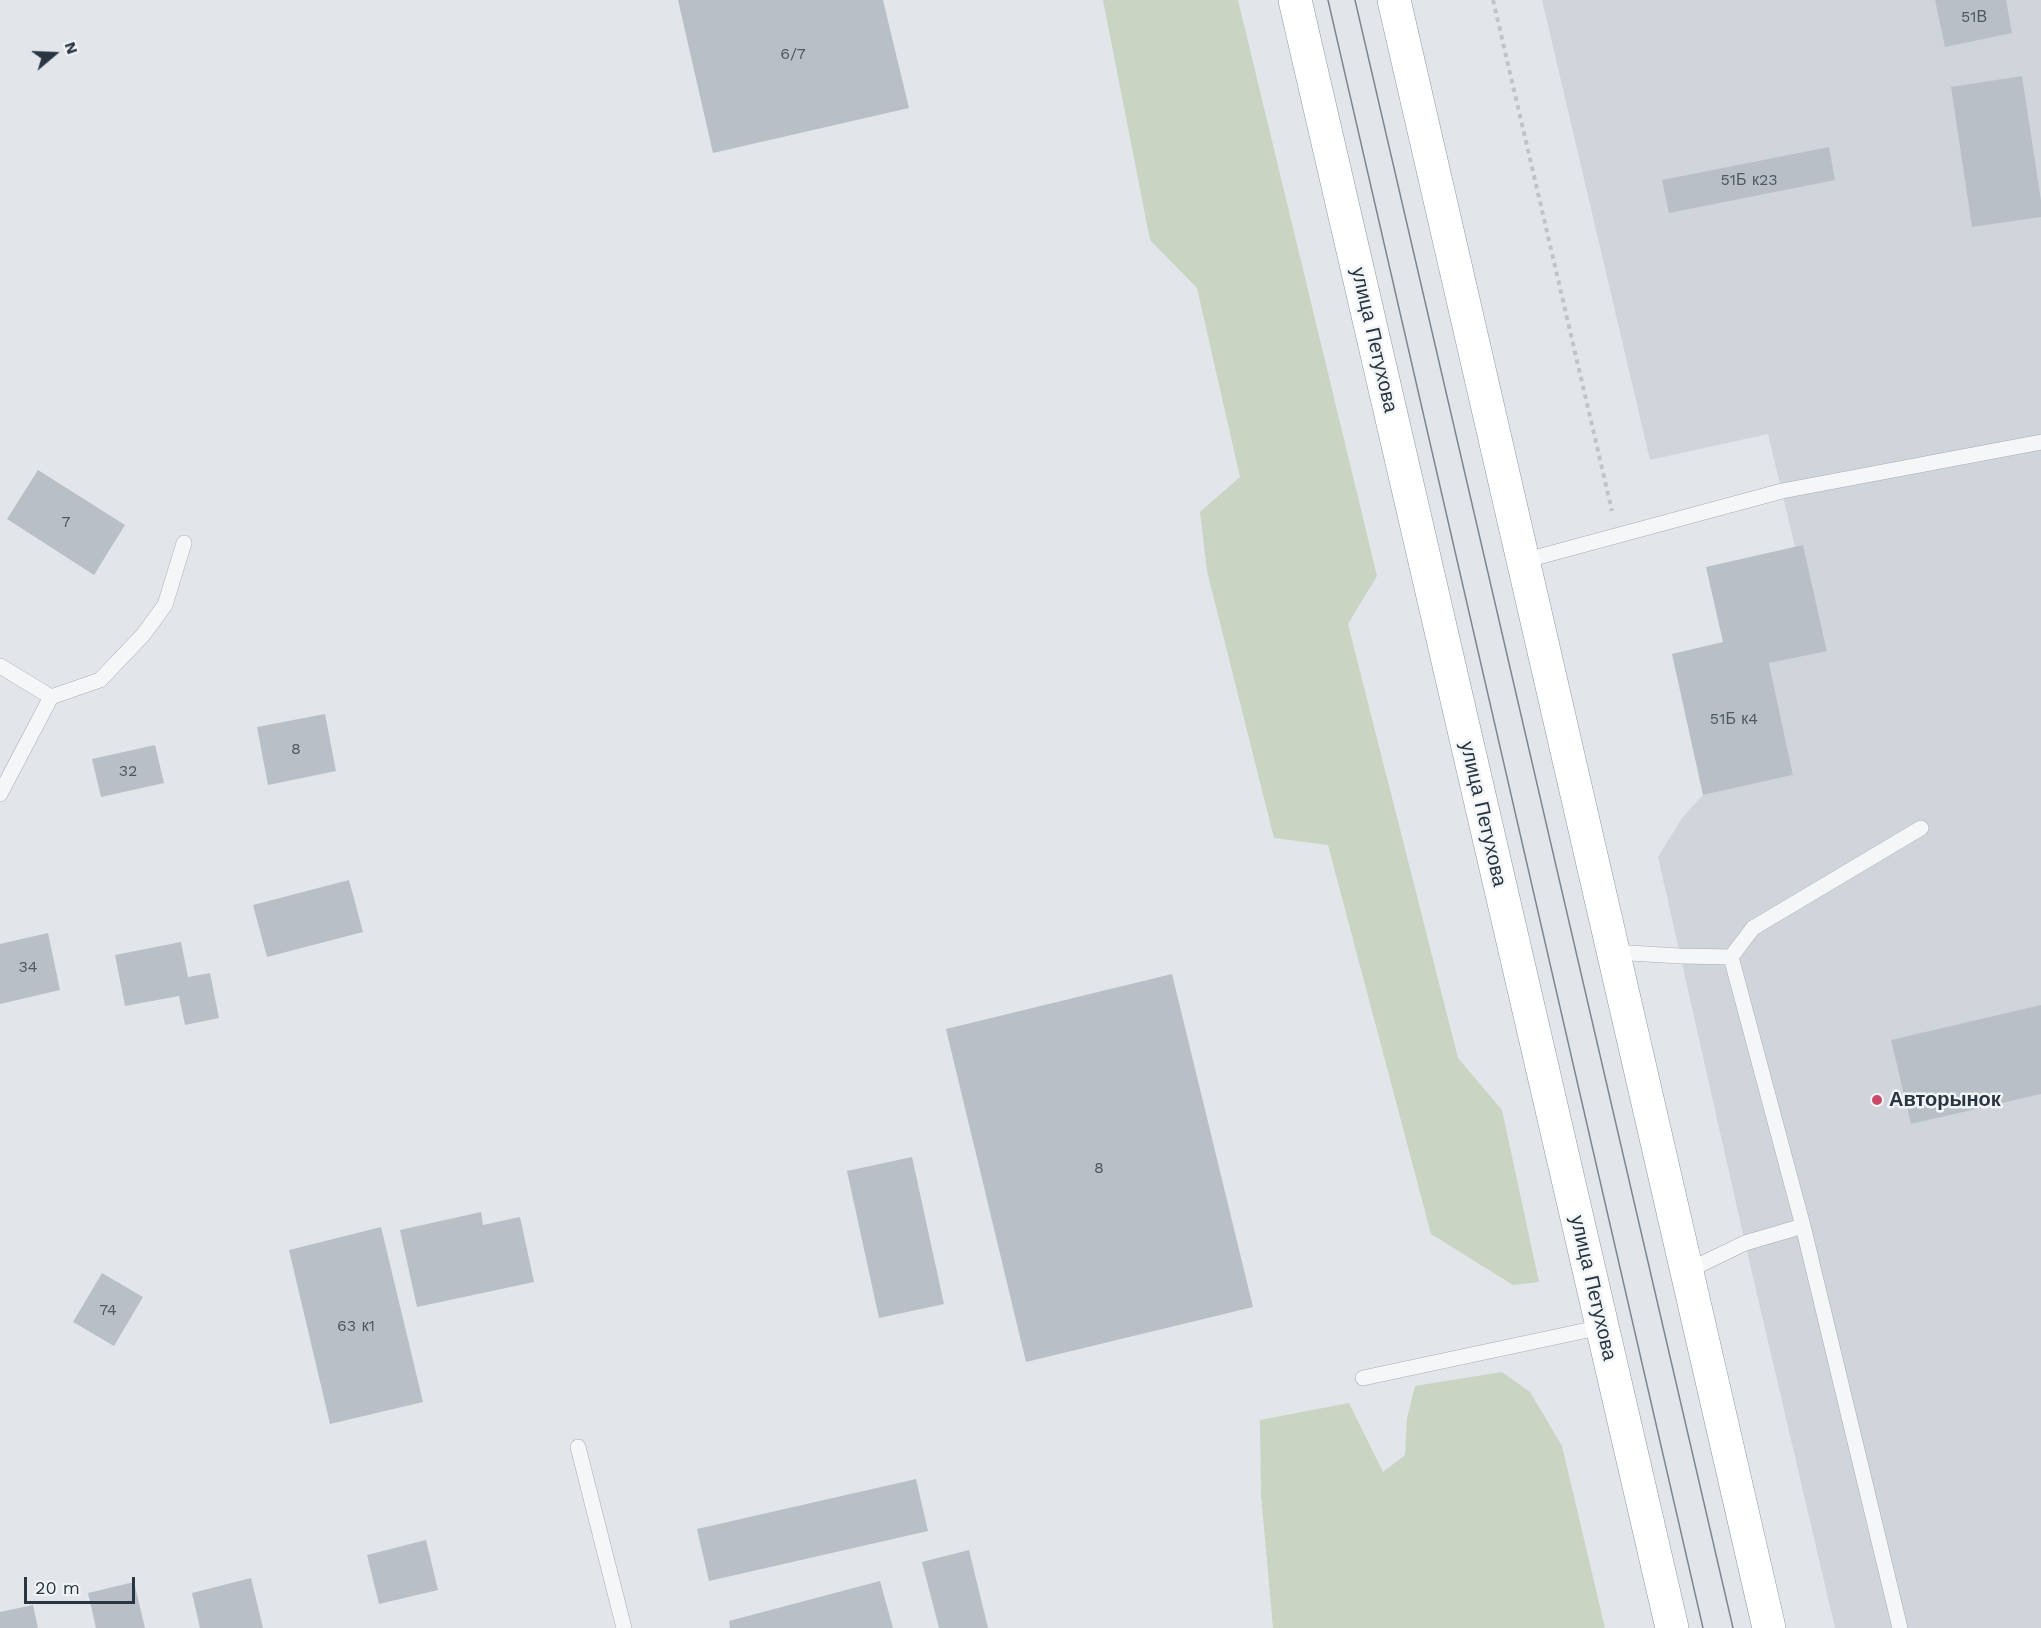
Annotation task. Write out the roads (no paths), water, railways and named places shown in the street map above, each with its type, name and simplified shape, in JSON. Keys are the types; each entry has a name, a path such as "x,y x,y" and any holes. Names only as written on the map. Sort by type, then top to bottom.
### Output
{"highway":[{"name":"улица Петухова","path":"1295,0 1672,1628"},
{"path":"1394,0 1769,1628"}],"lane":[{"path":"1523,561 1782,491 2041,442"},
{"path":"0,794 51,698 100,680 143,635 165,605 184,543"},
{"path":"0,666 51,698"},
{"path":"1731,957 1753,928 1921,828"},
{"path":"1613,952 1731,957"},
{"path":"1731,957 1803,1226 1900,1628"},
{"path":"1687,1271 1745,1243 1803,1226"},
{"path":"1363,1378 1602,1327"},
{"path":"578,1447 624,1628"}],"tram line":[{"path":"1328,0 1703,1628"},
{"path":"1355,0 1733,1628"}],"place":[{"name":"Авторынок","path":"1877,1100"}]}
